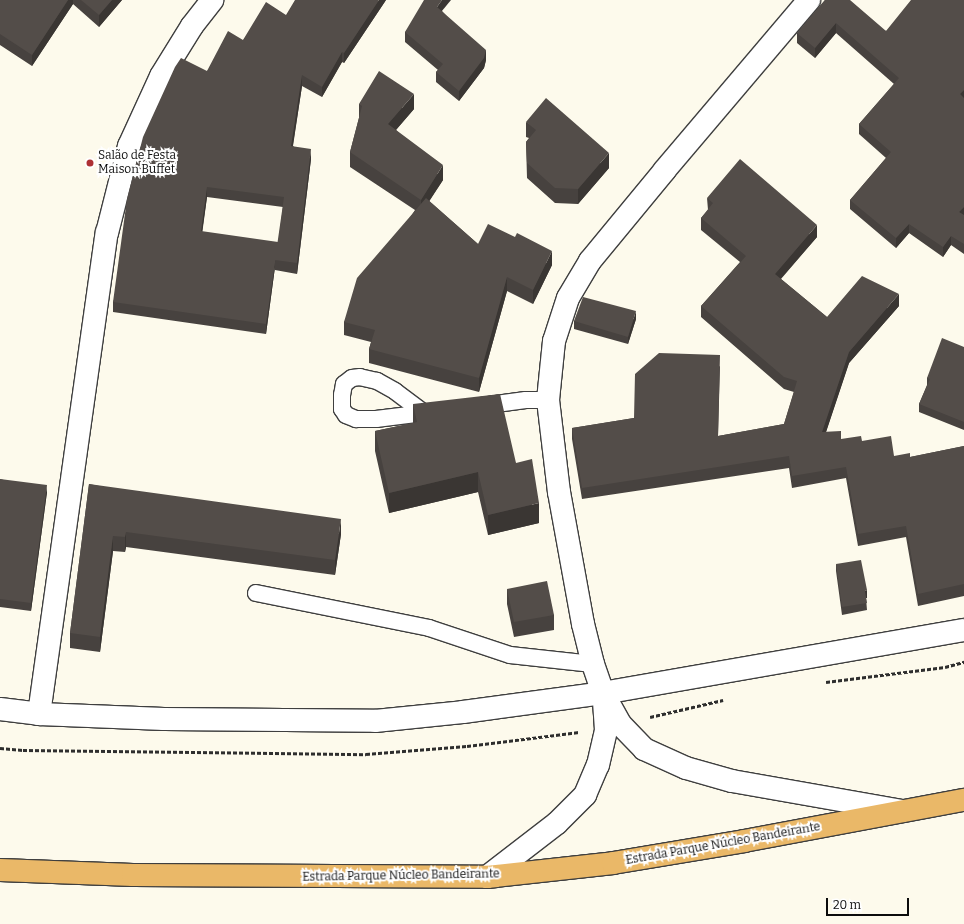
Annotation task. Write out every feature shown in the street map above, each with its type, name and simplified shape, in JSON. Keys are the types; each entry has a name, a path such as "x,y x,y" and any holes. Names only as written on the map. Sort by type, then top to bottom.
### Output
{"highway":[{"name":"Estrada Parque Núcleo Bandeirante","path":"0,870 133,875 487,877 613,863 744,841 902,810 964,800"}],"street":[{"path":"39,714 107,233 129,146 138,125 161,76 192,26 212,0"},
{"path":"809,0 590,261 568,298 554,340 548,400 559,492 583,624 593,664 603,693 620,724 644,749 686,768 732,781 902,810"},
{"path":"0,709 39,714 164,719 375,721 463,712 603,693 964,630"},
{"path":"487,877 557,823 585,795 598,765 606,730 603,693"}],"lane":[{"path":"424,413 395,391 377,381 360,377 352,378 344,384 342,409 346,415 356,419 376,419 424,413 526,400 548,400"},
{"path":"256,593 429,628 510,655 593,664"}],"building":[{"path":"0,0 68,0 32,55 0,34"},
{"path":"81,0 112,0 99,15"},
{"path":"295,0 379,0 344,53 342,52 322,87 302,75 291,146 311,149 297,263 275,260 266,324 113,302 127,199 143,137 175,67 181,58 207,71 228,31 243,40 266,2 286,15","holes":["207,187 284,197 278,242 201,231"]},
{"path":"424,0 442,0 437,7 486,50 484,58 459,91 436,72 443,64 405,32"},
{"path":"825,0 850,0 886,31 911,0 964,0 964,90 960,94 964,98 964,207 959,212 964,215 964,244 951,236 943,247 909,224 896,238 850,200 891,152 859,124 899,78 836,23 815,48 797,33"},
{"path":"379,71 414,94 388,124 443,165 421,200 350,152 362,106 359,104"},
{"path":"546,98 609,153 578,189 555,188 527,163 526,142 536,130 526,122"},
{"path":"740,159 817,225 775,274 827,317 862,276 899,294 849,352 822,432 841,431 841,439 861,436 862,441 891,436 894,456 910,453 910,457 964,446 964,584 918,594 906,526 858,534 846,467 792,476 789,456 582,488 572,428 634,418 635,374 659,353 720,355 718,436 784,424 797,381 784,377 701,306 746,256 701,218 713,203 707,198"},
{"path":"426,198 478,244 488,224 515,237 517,233 552,251 533,290 507,277 479,378 369,349 375,330 344,322 357,278"},
{"path":"583,297 636,311 628,337 574,321"},
{"path":"942,338 964,347 964,422 919,404 930,379 927,378"},
{"path":"500,394 516,463 532,459 539,503 488,515 478,472 389,493 375,431 417,422 413,404"},
{"path":"0,479 47,485 31,603 0,599"},
{"path":"89,484 341,519 335,560 126,532 125,537 113,536 100,637 70,633"},
{"path":"861,560 867,590 865,591 867,603 842,607 836,564"},
{"path":"547,581 554,615 514,622 507,589"}],"place":[{"name":"Salão de Festa Maison Buffet","path":"90,163"}]}
